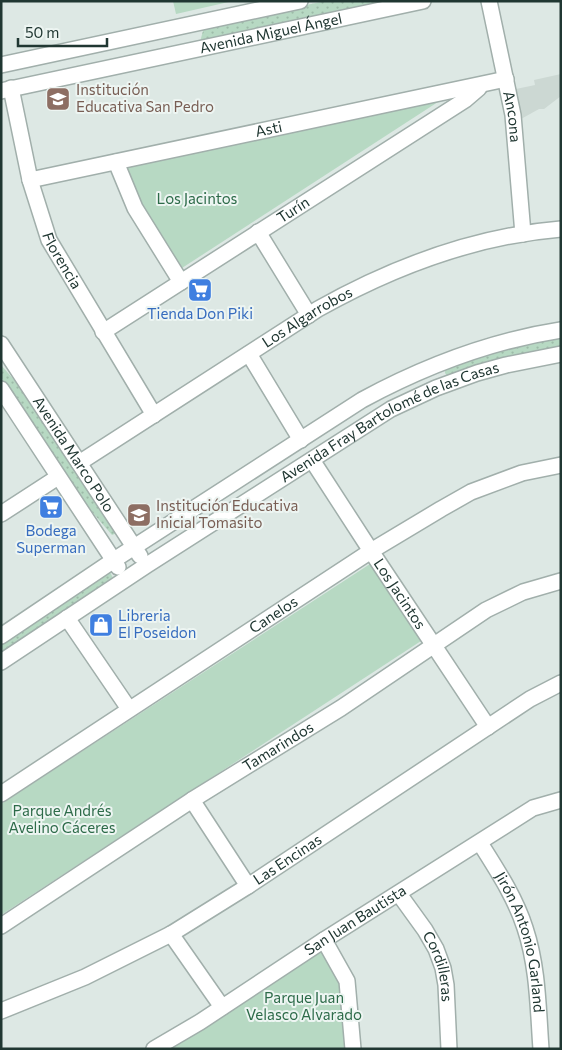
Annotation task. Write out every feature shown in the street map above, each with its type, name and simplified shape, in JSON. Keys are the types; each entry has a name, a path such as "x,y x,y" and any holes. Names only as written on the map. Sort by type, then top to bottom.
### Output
{"street":[{"name":"Avenida Miguel Ángel","path":"2,60 183,26 300,1"},
{"name":"Avenida Miguel Ángel","path":"6,90 423,1"},
{"name":"Ancona","path":"489,1 514,128 522,234"},
{"path":"183,26 188,50"},
{"name":"Asti","path":"30,180 506,80"},
{"name":"Turín","path":"103,332 465,100 481,86"},
{"name":"Florencia","path":"6,90 30,180 49,240 154,415"},
{"path":"116,162 135,208 181,282"},
{"name":"Los Algarrobos","path":"79,463 309,315 359,286 406,266 463,248 522,234 561,230"},
{"path":"258,232 309,315"},
{"name":"Avenida Fray Bartolomé de las Casas","path":"1,636 114,560 362,400 427,368 461,355 494,344 561,330"},
{"name":"Avenida Marco Polo","path":"1,344 147,565"},
{"path":"249,354 301,440"},
{"name":"Avenida Fray Bartolomé de las Casas","path":"1,662 147,565 391,409 436,388 506,365 561,354"},
{"path":"427,368 436,388"},
{"name":"Avenida Marco Polo","path":"2,393 126,579"},
{"name":"Los Jacintos","path":"312,460 488,727"},
{"name":"Canelos","path":"1,794 371,552 471,492 522,473 561,465"},
{"path":"1,514 58,477"},
{"name":"Tamarindos","path":"1,926 192,800 341,708 486,610 506,599 537,587 561,581"},
{"path":"67,618 129,709"},
{"name":"Las Encinas","path":"1,1011 85,977 171,934 248,886 530,699 561,683"},
{"path":"192,800 248,886"},
{"name":"San Juan Bautista","path":"154,1049 200,1022 324,940 400,894 533,808 561,800"},
{"name":"Jirón Antonio Garland","path":"480,843 507,887 525,927 534,966 541,1049"},
{"name":"Cordilleras","path":"400,894 425,930 436,949 443,968 446,984 449,1049"},
{"path":"171,934 222,1007"},
{"path":"324,940 347,981 353,1049"}],"shaded area":[{"path":"561,74 561,96 544,109 539,109 521,119 516,89 535,85 534,80"}],"green space":[{"path":"173,1 233,1 176,14"},
{"path":"325,1 392,1 200,42 204,27"},
{"name":"Los Jacintos","path":"441,100 182,268 143,208 126,164"},
{"path":"561,335 561,348 448,377 445,373 445,368 465,359"},
{"path":"1,365 16,382 117,533 112,535 67,483 1,377"},
{"name":"Parque Andrés Avelino Cáceres","path":"370,564 421,641 1,915 1,804"},
{"path":"110,572 114,580 3,652 1,645"},
{"name":"Parque Juan Velasco Alvarado","path":"323,949 344,984 349,1049 165,1049"}],"place":[{"name":"Institución Educativa San Pedro","path":"58,99"},
{"name":"Tienda Don Piki","path":"200,290"},
{"name":"Bodega Superman","path":"51,507"},
{"name":"Institución Educativa Inicial Tomasito","path":"139,515"},
{"name":"Libreria El Poseidon","path":"101,625"}]}
